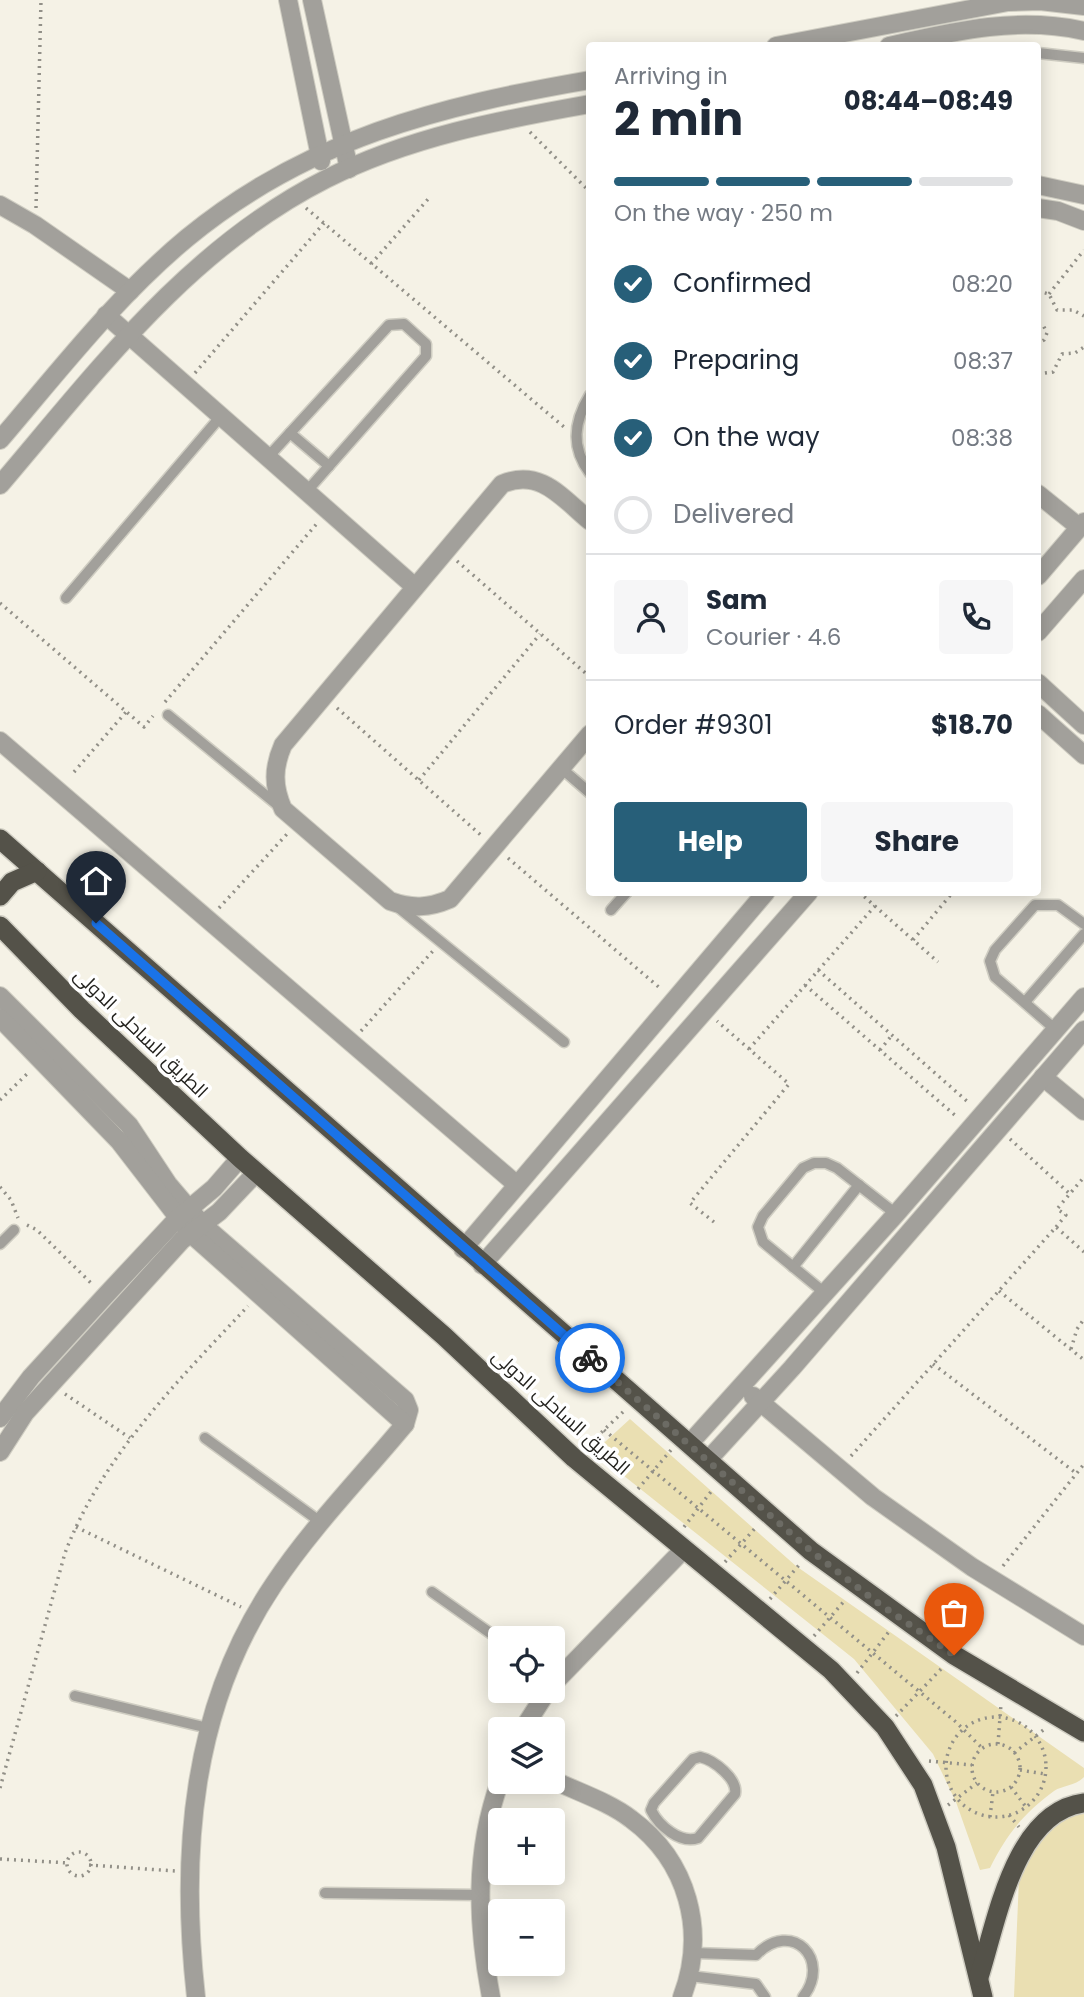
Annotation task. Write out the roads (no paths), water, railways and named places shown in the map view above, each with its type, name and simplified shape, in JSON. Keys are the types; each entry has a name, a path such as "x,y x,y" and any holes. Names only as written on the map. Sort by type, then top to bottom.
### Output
{"highway":[{"path":"0,839 463,1249 811,1551 954,1655 1084,1732"},
{"path":"0,895 12,882 37,871"},
{"name":"الطريق الساحلى الدولى","path":"0,926 82,1010 256,1173 444,1336 574,1458 804,1648 847,1686 885,1727 908,1759 936,1814 981,1987"},
{"path":"981,1987 1013,1871 1028,1837 1059,1811 1084,1803"}],"street":[{"path":"288,0 326,179"},
{"path":"312,0 349,169"},
{"path":"797,42 1008,2 1040,1 1084,6"},
{"path":"909,42 994,25 1045,24 1084,31"},
{"path":"0,440 106,315 185,239 225,209 319,153 342,143 472,103 586,81"},
{"path":"0,485 154,306 202,263 294,198 349,169 452,131 586,105"},
{"path":"1041,186 1084,195"},
{"path":"0,205 35,225 130,291"},
{"path":"1041,208 1084,220"},
{"path":"106,315 415,587"},
{"path":"586,518 547,486 533,479 517,478 502,484 283,745 274,777 283,809 390,901 421,907 450,899 586,739"},
{"path":"1041,496 1082,524 1041,572"},
{"path":"1041,629 1084,579"},
{"path":"1041,686 1084,725"},
{"path":"1041,717 1084,755"},
{"path":"0,741 516,1184"},
{"path":"463,1249 763,896"},
{"path":"482,1265 806,896"},
{"path":"0,996 130,1125 183,1214"},
{"path":"686,1440 742,1388 1084,997"},
{"path":"0,1018 119,1141 259,1294 405,1424"},
{"path":"708,1460 1084,1030"},
{"path":"1043,1077 1084,1111"},
{"path":"0,1418 32,1377 105,1296 183,1214 207,1195 240,1158"},
{"path":"0,1452 25,1413 51,1384 196,1228 219,1212 256,1173"},
{"path":"196,1228 405,1400 410,1410 405,1424 281,1574 235,1654 208,1728 193,1814 188,1872 189,1925 196,1997"},
{"path":"742,1388 883,1504 992,1580 1081,1629"},
{"path":"565,1670 679,1545"},
{"path":"565,1786 663,1836 693,1913 694,1952 690,1976 682,1997"},
{"path":"491,1997 480,1930 479,1895 483,1849 497,1794"}],"lane":[{"path":"1041,52 1084,58"},
{"path":"268,457 390,325 404,324 426,344 428,352 307,491"},
{"path":"586,403 578,416 575,440 581,462 586,468"},
{"path":"65,598 221,416"},
{"path":"290,433 328,466"},
{"path":"169,715 283,809"},
{"path":"561,768 586,790"},
{"path":"611,910 623,896"},
{"path":"390,901 564,1042"},
{"path":"1056,1030 992,972 990,961 995,950 1029,908 1040,903 1058,905 1084,925"},
{"path":"1025,1002 1084,934"},
{"path":"826,1294 761,1238 758,1227 763,1216 803,1168 814,1163 832,1165 896,1214"},
{"path":"793,1267 859,1185"},
{"path":"0,1244 14,1230"},
{"path":"205,1438 322,1523"},
{"path":"432,1591 488,1631"},
{"path":"75,1696 208,1728"},
{"path":"706,1758 734,1781 735,1794 698,1838 681,1840 663,1836 651,1810 654,1803 693,1759 706,1758"},
{"path":"325,1893 479,1895"},
{"path":"694,1952 756,1955 768,1943 784,1939 800,1944 811,1956 813,1973 811,1987 803,1997"},
{"path":"690,1976 756,1984 765,1997"}]}
